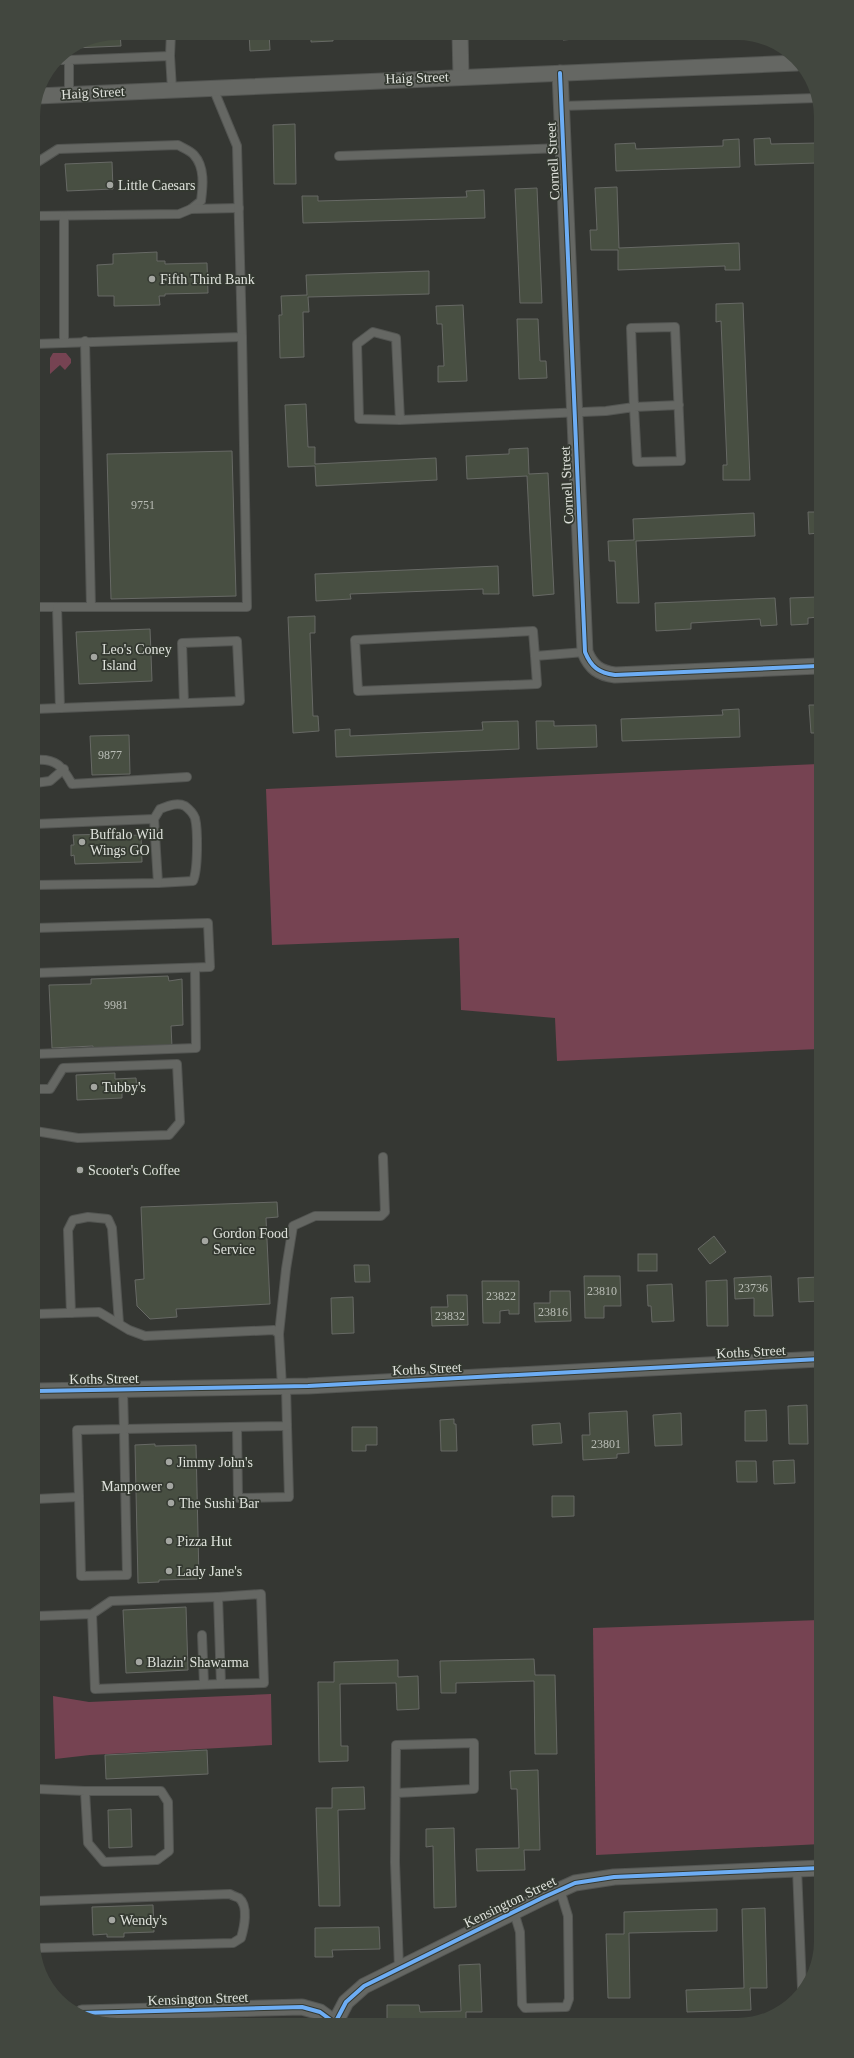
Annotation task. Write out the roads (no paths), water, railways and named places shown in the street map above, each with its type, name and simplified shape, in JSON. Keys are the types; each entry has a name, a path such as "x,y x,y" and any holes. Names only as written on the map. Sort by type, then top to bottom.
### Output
{"street":[{"path":"460,40 461,76"},
{"name":"Haig Street","path":"43,96 461,76 791,63"},
{"name":"Cornell Street","path":"560,73 585,652 592,667 604,674 614,676 814,666"},
{"name":"Koths Street","path":"40,1391 284,1387 814,1359"},
{"name":"Kensington Street","path":"338,2018 346,2002 355,1992 399,1968 575,1884 614,1877 814,1868"},
{"name":"Kensington Street","path":"90,2013 302,2007 320,2012 328,2018"}],"lane":[{"path":"171,40 172,90"},
{"path":"69,94 69,60 170,56"},
{"path":"40,607 247,606 237,146 213,88"},
{"path":"561,106 812,98"},
{"path":"40,161 58,149 178,145 194,154 201,167 203,188 201,201 191,209 179,214 40,216"},
{"path":"339,156 563,148"},
{"path":"191,209 239,208"},
{"path":"64,216 64,343"},
{"path":"674,327 681,461 637,462 634,407 631,328 674,327"},
{"path":"400,420 396,338 372,332 357,344 359,419 400,420 575,412 679,405"},
{"path":"40,344 85,341 242,337"},
{"path":"85,341 91,607"},
{"path":"57,607 60,708"},
{"path":"533,631 535,656 537,684 358,691 355,640 533,631"},
{"path":"40,709 184,703 240,700 237,641 182,643 184,703"},
{"path":"535,656 585,652"},
{"path":"40,760 48,759 64,770 72,784 187,777"},
{"path":"40,782 50,781 64,770"},
{"path":"40,885 158,884 193,881 196,874 197,860 195,819 192,812 185,806 173,805 160,809 154,819 158,884"},
{"path":"40,824 154,819"},
{"path":"40,928 208,923 210,967 40,973"},
{"path":"40,1054 196,1048 195,968"},
{"path":"40,1089 50,1089 63,1068 176,1064 180,1122 169,1135 78,1138 40,1132"},
{"path":"237,1427 238,1498 289,1497 287,1426 279,1334 286,1269 293,1226 315,1216 381,1216 385,1212 383,1157"},
{"path":"71,1313 68,1230 73,1220 88,1217 108,1219 112,1228 119,1322"},
{"path":"40,1314 99,1312 119,1322 129,1330 144,1336 274,1330 279,1334"},
{"path":"123,1390 124,1429 127,1575 81,1576 77,1430 124,1429 287,1426"},
{"path":"40,1498 79,1497"},
{"path":"40,1616 92,1614 111,1601 261,1594 264,1682 95,1689 92,1614"},
{"path":"218,1597 221,1684"},
{"path":"202,1635 204,1684"},
{"path":"397,1793 474,1789 474,1743 396,1745 397,1793 395,1862 399,1968"},
{"path":"40,1789 162,1791 168,1802 169,1850 157,1860 104,1862 88,1843 85,1791"},
{"path":"797,1869 802,1983"},
{"path":"514,1912 520,1932 522,2004 525,2008 566,2007 569,1999 568,1916 560,1890"},
{"path":"40,1901 230,1894 239,1898 244,1905 244,1931 241,1938 233,1943 40,1948"}],"place":[{"name":"Little Caesars","path":"110,185"},
{"name":"Fifth Third Bank","path":"152,279"},
{"name":"Leo's Coney Island","path":"94,657"},
{"name":"Buffalo Wild Wings GO","path":"82,842"},
{"name":"Tubby's","path":"94,1087"},
{"name":"Scooter's Coffee","path":"80,1170"},
{"name":"Gordon Food Service","path":"205,1241"},
{"name":"Jimmy John's","path":"169,1462"},
{"name":"Manpower","path":"170,1486"},
{"name":"The Sushi Bar","path":"171,1503"},
{"name":"Pizza Hut","path":"169,1541"},
{"name":"Lady Jane's","path":"169,1571"},
{"name":"Blazin' Shawarma","path":"139,1662"},
{"name":"Wendy's","path":"112,1920"}]}
